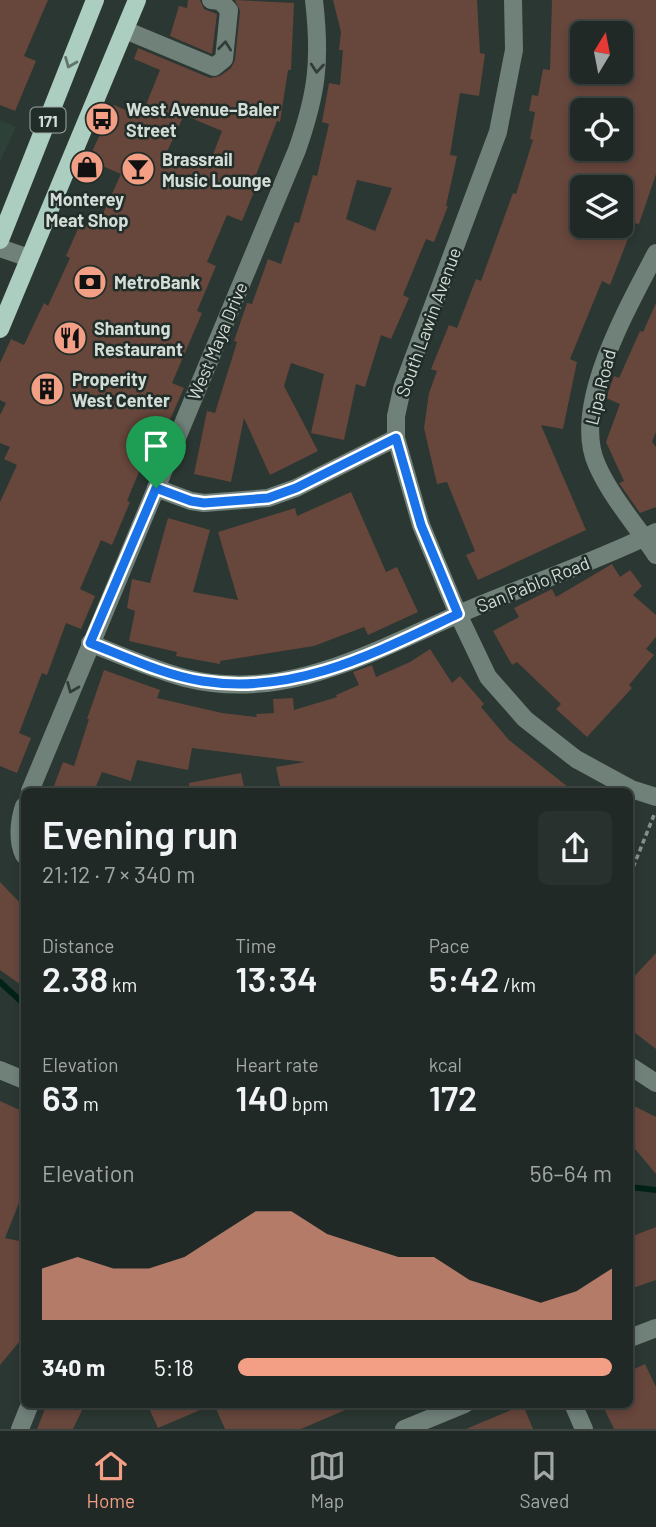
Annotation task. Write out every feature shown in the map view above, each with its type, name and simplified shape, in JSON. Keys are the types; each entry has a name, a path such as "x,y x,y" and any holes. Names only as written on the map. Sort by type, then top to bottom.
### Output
{"main road":[{"name":"171","path":"0,240 95,0"},
{"name":"171","path":"0,329 138,0"}],"street":[{"path":"125,30 214,67 224,59 229,10 220,1 211,0"},
{"name":"West Maya Drive","path":"31,788 292,163 309,115 318,68 314,0"},
{"name":"South Lawin Avenue","path":"513,0 514,50 498,132 402,388 396,415 396,438 421,525 488,677 525,719 576,760 629,788"},
{"path":"0,248 29,258"},
{"name":"Lipa Road","path":"656,253 613,338 590,416 588,432 597,464 650,535 656,555"},
{"path":"156,488 204,503 268,498 296,488 396,438"},
{"name":"San Pablo Road","path":"90,643 186,678 223,683 266,684 300,678 384,649 458,614 650,535"},
{"name":"South Lawin Avenue","path":"633,790 656,797"},
{"path":"21,820 21,844"},
{"path":"633,1068 656,1083"},
{"path":"0,1070 21,1079"},
{"path":"633,1337 656,1328"},
{"path":"20,1429 28,1408"},
{"path":"404,1429 455,1408"},
{"path":"575,1408 584,1429"}],"path":[{"path":"633,868 656,810"}],"shaded area":[{"path":"0,120 16,127 0,161"}],"building":[{"path":"0,0 48,0 24,56 36,61 15,111 0,105"},
{"path":"188,0 200,0 204,9 217,14 212,54 170,36 179,6 187,8"},
{"path":"235,0 294,3 291,70 288,70 280,122 277,121 254,180 258,182 242,221 227,215 207,262 216,266 197,311 202,313 172,383 184,388 168,424 155,418 141,450 147,452 112,545 101,540 80,589 95,596 81,629 66,623 47,675 42,673 19,733 31,738 17,773 0,766 0,502 17,465 4,459 10,447 0,443 0,415 6,403 0,400 0,363 11,339 24,345 44,303 48,306 70,258 66,256 81,222 96,229 121,174 88,160 114,105 141,117 160,70 134,59 138,48 210,78 220,76 231,68 235,60 240,11","holes":["184,115 222,131 210,162 200,157 195,168 166,154"]},
{"path":"333,0 477,0 480,53 485,54 479,96 460,93 450,155 457,156 448,206 434,242 426,239 403,295 409,298 391,339 381,335 365,387 356,384 344,440 311,433 324,374 291,363 284,386 318,451 270,475 244,418 231,482 194,474 207,411 215,413 247,303 252,304 268,259 281,264 295,222 299,223 313,175 317,176 329,124 322,122 329,83 340,85 343,50 339,50 341,32","holes":["357,180 392,188 375,231 346,219"]},
{"path":"552,0 656,0 656,174 639,224 634,223 633,226 633,175 570,175 570,238 628,238 610,285 602,281 570,359 577,362 563,429 541,425 586,530 478,580 466,555 475,551 447,482 437,484 424,428 429,393 437,371 431,369 449,325 457,328 476,279 481,281 513,193 516,194 533,140 530,139 535,112 529,111 532,95 538,96 543,69 550,70"},
{"path":"656,303 656,432 652,442 656,447 656,507 640,513 619,483 624,481 606,442 620,404 606,398 614,376 619,378"},
{"path":"351,492 386,572 397,567 418,612 368,635 364,627 314,646 220,661 220,664 176,656 177,652 129,641 135,611 127,608 132,579 150,583 168,518 210,530 193,592 238,600 218,532 295,508 297,516"},
{"path":"612,564 620,577 630,570 642,586 633,595 656,615 656,637 646,649 654,655 629,685 632,688 587,737 556,709 561,704 517,662 512,665 493,631 519,617 514,608 552,589 556,597"},
{"path":"430,649 452,683 460,676 484,704 481,707 509,740 569,788 280,788 276,767 305,762 192,748 188,770 137,760 131,781 102,772 95,788 53,788 63,762 74,766 104,670 160,690 157,698 222,713 257,717 256,714 274,713 273,699 293,698 294,710 337,697 336,695 359,685 353,672 372,665 376,677 410,662"},
{"path":"241,773 244,788 189,788 189,783"},
{"path":"0,882 21,904 21,985 0,970"},
{"path":"656,953 656,1049 633,1031 633,978"},
{"path":"0,1101 21,1111 21,1198 5,1238 21,1241 21,1340 0,1365"},
{"path":"633,1106 656,1117 656,1174 633,1147"},
{"path":"656,1227 656,1280 633,1288 633,1236"},
{"path":"645,1364 656,1387 656,1429 614,1429 604,1408 633,1408 633,1370"},
{"path":"45,1408 83,1408 73,1429 37,1429"},
{"path":"149,1408 205,1408 158,1428"},
{"path":"216,1408 350,1408 301,1429 225,1429"},
{"path":"516,1408 524,1408 533,1429 466,1429"}],"waterway":[{"path":"0,982 21,1001"},
{"path":"633,1187 656,1190"}],"place":[{"name":"West Avenue–Baler Street","path":"102,119"},
{"name":"Monterey Meat Shop","path":"87,167"},
{"name":"Brassrail Music Lounge","path":"138,169"},
{"name":"MetroBank","path":"90,282"},
{"name":"Shantung Restaurant","path":"70,338"},
{"name":"Properity West Center","path":"47,389"}],"route":[{"path":"396,438 421,525 458,614 343,665 300,678 266,684 223,683 186,678 90,643 156,488 204,503 268,498 296,488 396,438"}]}
